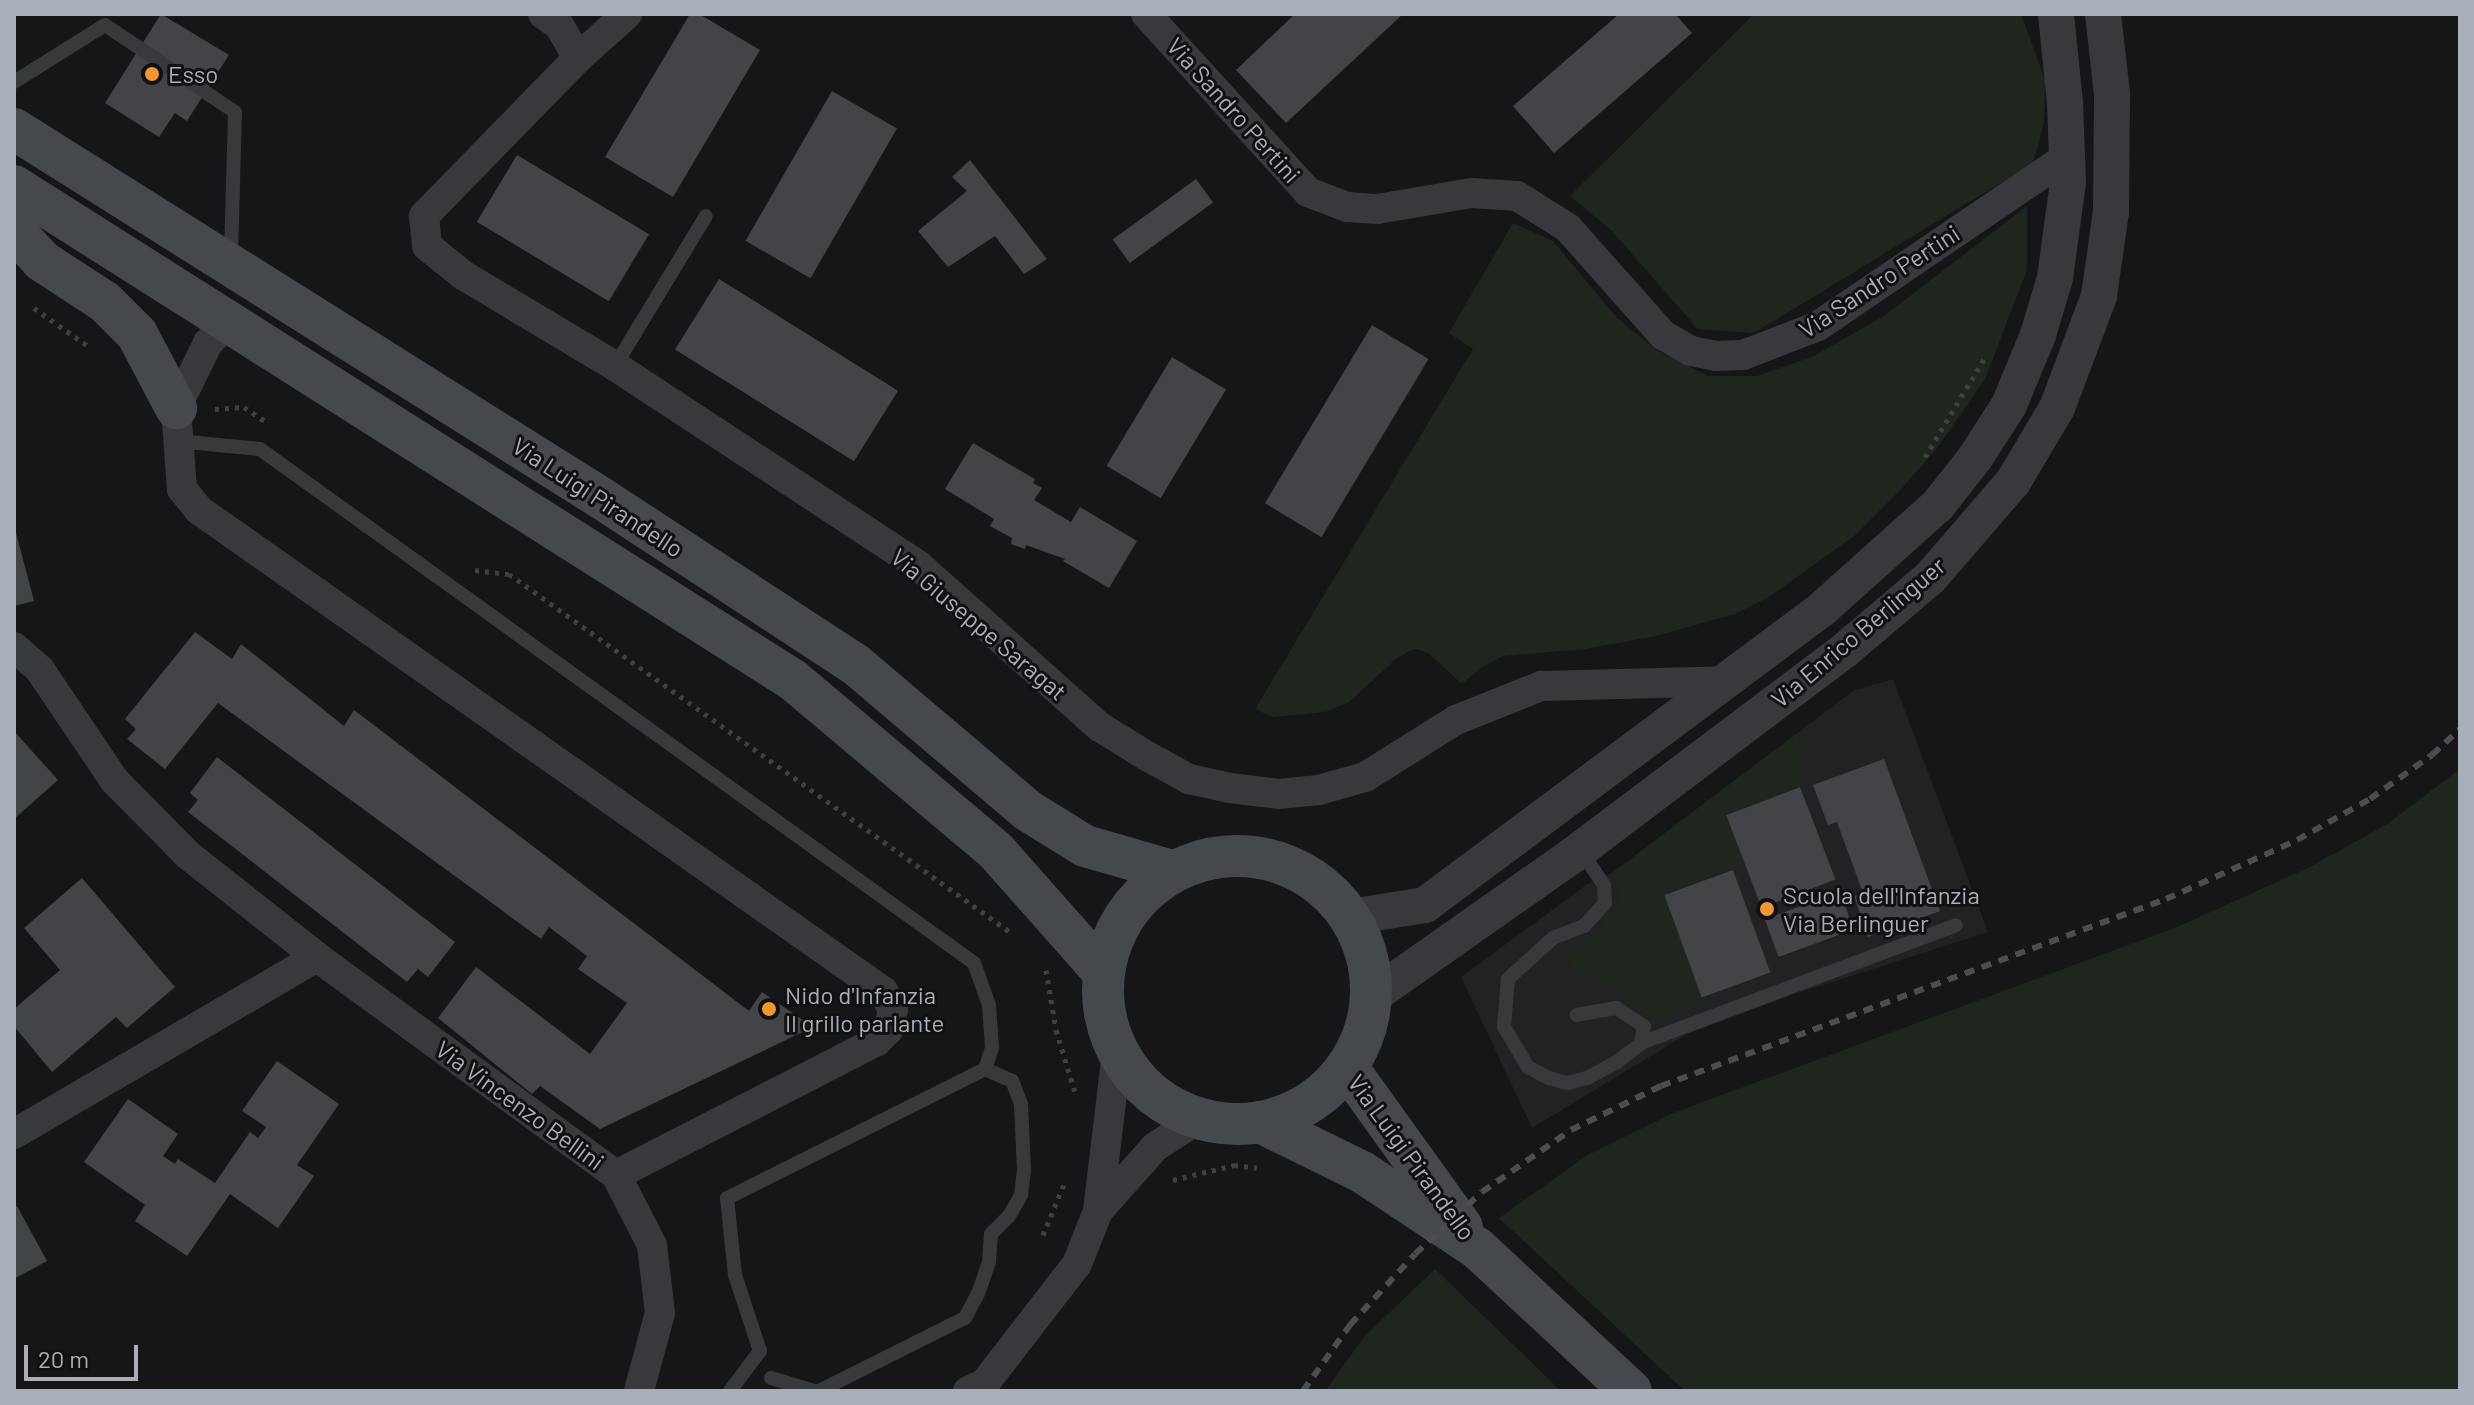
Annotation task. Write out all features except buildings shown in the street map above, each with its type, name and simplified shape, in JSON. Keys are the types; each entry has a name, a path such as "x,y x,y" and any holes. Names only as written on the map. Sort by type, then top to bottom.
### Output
{"main road":[{"name":"Via Luigi Pirandello","path":"14,129 855,664 1027,810 1085,846 1172,871"},
{"name":"Via Luigi Pirandello","path":"14,186 793,680 996,851 1103,972"},
{"path":"14,225 19,236 42,261 105,302 137,334 177,424"},
{"path":"1251,855 1290,865 1324,887 1351,917 1367,956 1371,997 1364,1034 1347,1067 1324,1093 1294,1112 1260,1122 1229,1125 1198,1119 1166,1104 1138,1081 1117,1052 1104,1013 1103,972 1119,924 1151,886 1172,871 1210,858 1251,855"},
{"name":"Via Luigi Pirandello","path":"1347,1067 1477,1248"},
{"name":"Via Luigi Pirandello","path":"1260,1122 1362,1172 1477,1248 1631,1391"}],"street":[{"path":"543,14 559,25 578,58 627,14"},
{"name":"Via Sandro Pertini","path":"1146,14 1308,192 1347,207 1377,209 1472,193 1517,196 1568,228 1663,335 1691,351 1716,356 1743,355 1818,326 2067,157"},
{"name":"Via Enrico Berlinguer","path":"1351,917 1425,905 1822,609 1938,505 1975,458 2009,405 2038,335 2055,278 2068,182 2056,14"},
{"name":"Via Enrico Berlinguer","path":"1371,997 1573,855 1845,650 1918,588 2013,482 2057,408 2099,296 2111,212 2112,94 2103,14"},
{"name":"Via Giuseppe Saragat","path":"578,58 424,216 427,246 463,275 615,366 919,566 1100,727 1189,779 1279,794 1319,790 1365,777 1456,720 1541,686 1726,681"},
{"path":"229,322 208,343 177,424 182,489 199,510 883,991 893,1010 888,1030 877,1041 616,1175"},
{"name":"Via Vincenzo Bellini","path":"14,647 40,670 115,781 188,855 317,957 616,1175 652,1245 660,1313 639,1391"},
{"path":"14,1134 317,957"},
{"path":"1098,1211 1091,1155 1117,1052"},
{"path":"968,1391 985,1383 1077,1264 1098,1211 1135,1166 1155,1147 1198,1119"}],"lane":[{"path":"14,82 105,25 235,112 230,265"},
{"path":"615,366 706,216"},
{"path":"177,424 260,449 974,963 989,1005 992,1048 985,1069 727,1198 735,1275 760,1351 730,1391"},
{"path":"1573,855 1587,860 1604,885 1605,903 1584,926 1553,938 1508,979 1504,1027 1528,1067 1549,1078 1568,1083 1587,1078 1617,1062 1641,1043 1956,925"},
{"path":"1577,1015 1616,1008 1644,1026 1641,1043"},
{"path":"771,1378 816,1391 965,1318 978,1294 989,1262 991,1234 1009,1216 1021,1195 1024,1170 1021,1104 1012,1081 985,1069"}],"path":[{"path":"1043,1235 1091,1155"},
{"path":"1135,1166 1148,1186 1234,1165 1262,1169"}],"shaded area":[{"path":"1754,14 2021,14 2045,80 2044,123 2033,163 1754,333 1698,329 1612,231 1570,196"},
{"path":"2027,206 2027,270 1985,379 1940,444 1904,486 1854,536 1769,597 1735,614 1656,636 1585,649 1503,656 1479,669 1462,684 1427,652 1414,649 1397,658 1349,702 1325,712 1272,717 1255,709 1473,349 1449,333 1513,223 1553,241 1617,318 1658,351 1708,376 1757,376 1814,356 1884,316"},
{"name":"Scuola dell'Infanzia Via Berlinguer","path":"1893,679 1988,932 1792,995 1687,1034 1532,1128 1461,977 1586,885 1612,873 1853,691"},
{"path":"1799,732 1800,787 1727,816 1744,863 1665,894 1702,998 1659,1020 1639,1013 1612,986 1571,967 1574,950 1597,935 1621,896 1612,873"},
{"path":"2460,769 2460,1391 1685,1391 1499,1218 1586,1156 1673,1113 2177,927 2310,867 2387,824"},
{"path":"1435,1269 1561,1391 1325,1391 1364,1337"}],"railway":[{"path":"1303,1391 1350,1325 1415,1254 1482,1192 1571,1130 1661,1086 2166,899 2297,840 2370,799 2432,755 2460,729"}],"place":[{"name":"Esso","path":"152,74"},
{"name":"Scuola dell'Infanzia Via Berlinguer","path":"1767,909"},
{"name":"Nido d'Infanzia Il grillo parlante","path":"769,1009"}]}
